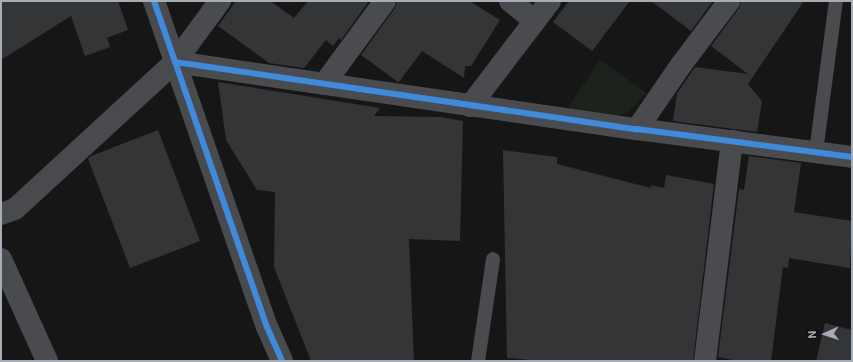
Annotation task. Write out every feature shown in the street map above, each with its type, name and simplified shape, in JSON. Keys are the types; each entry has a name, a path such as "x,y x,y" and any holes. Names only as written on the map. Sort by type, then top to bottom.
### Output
{"street":[{"path":"154,1 267,327 282,361"},
{"path":"1,214 15,209 175,62 220,1"},
{"path":"324,84 385,1"},
{"path":"510,1 535,21"},
{"path":"470,106 550,1"},
{"path":"637,129 681,65 728,1"},
{"path":"175,62 470,106 852,157"},
{"path":"705,361 732,141"},
{"path":"1,259 47,361"}],"lane":[{"path":"816,152 836,1"},
{"path":"478,361 492,259"}],"shaded area":[{"path":"600,60 647,93 629,112 617,116 567,109"}],"building":[{"path":"1,1 118,1 128,30 107,38 110,47 85,56 71,16 1,60"},
{"path":"236,1 270,1 294,18 308,1 369,1 341,40 339,38 333,46 326,40 304,68 269,63 218,26"},
{"path":"397,1 469,1 500,20 471,66 465,66 464,78 422,51 398,82 361,55 395,8"},
{"path":"569,1 630,1 592,51 553,22"},
{"path":"651,1 713,1 691,31"},
{"path":"741,1 804,1 748,84 762,101 757,132 673,121 677,93 695,67 748,74 711,46 739,8"},
{"path":"218,82 380,108 374,116 440,117 463,121 460,241 409,239 414,361 311,361 274,267 275,192 257,190 226,140"},
{"path":"158,130 200,241 130,268 88,159 91,156"},
{"path":"503,150 557,157 557,164 651,188 651,185 664,188 666,175 714,184 693,361 543,361 507,358"},
{"path":"749,156 801,163 794,212 852,221 850,268 789,258 788,268 783,267 771,361 737,361 718,357 739,189 744,190"},
{"path":"825,323 852,330 852,361 816,361"}],"cycle path":[{"path":"154,1 267,327 282,361"},
{"path":"175,62 637,129 852,157"}]}
